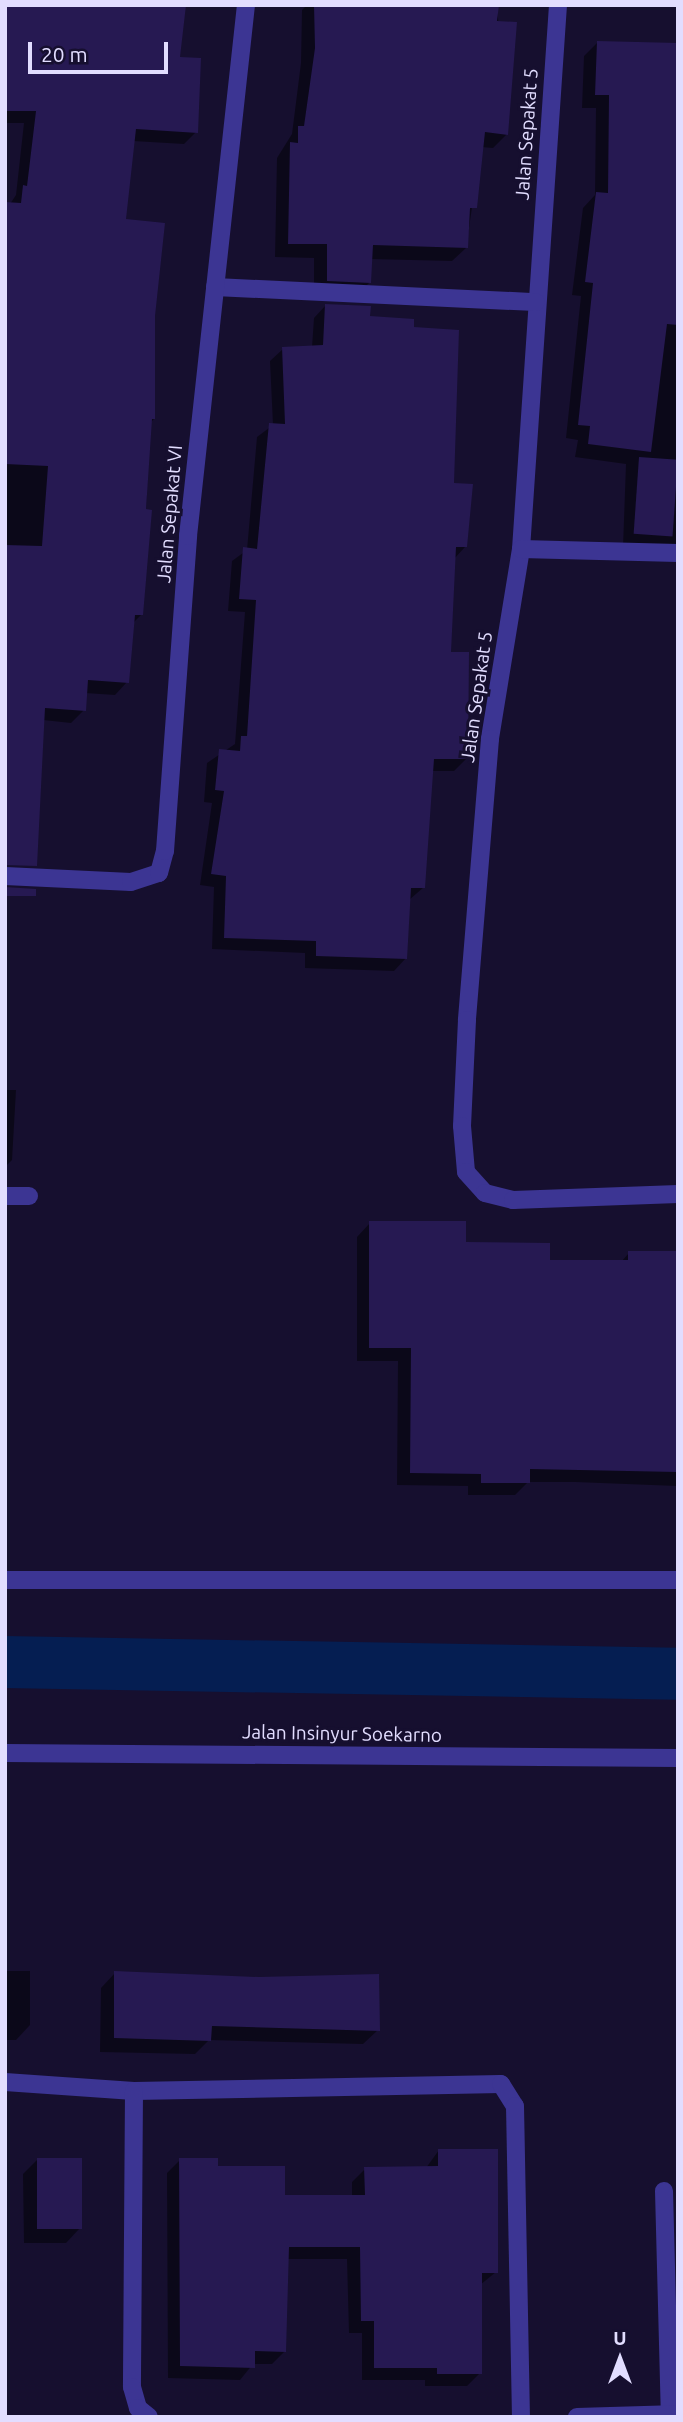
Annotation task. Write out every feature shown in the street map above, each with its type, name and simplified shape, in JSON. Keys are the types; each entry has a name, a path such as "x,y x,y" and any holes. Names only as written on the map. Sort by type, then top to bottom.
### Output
{"street":[{"name":"Jalan Sepakat VI","path":"5,876 131,882 159,873 215,287 246,5"},
{"name":"Jalan Sepakat 5","path":"558,5 521,549 490,739 467,1020 463,1126 466,1172 485,1194 513,1200 678,1195"},
{"path":"215,287 536,302"},
{"path":"521,549 678,553"},
{"path":"5,1196 29,1196"},
{"path":"5,1580 678,1580"},
{"name":"Jalan Insinyur Soekarno","path":"5,1753 678,1758"},
{"path":"5,2082 134,2091 501,2084 515,2106 521,2417"},
{"path":"134,2091 132,2387 138,2409 149,2417"},
{"path":"577,2417 673,2415 664,2191"}],"water":[{"path":"5,1636 678,1648 677,1700 5,1688"}],"building":[{"path":"5,5 186,5 180,57 201,58 198,133 136,129 126,219 165,223 155,316 155,419 152,419 146,509 152,510 143,615 135,615 129,683 88,680 86,711 45,708 37,866 5,865 5,545 42,546 48,466 5,464 5,202 21,203 23,185 27,186 36,111 5,111"},
{"path":"314,5 499,5 497,21 517,22 508,135 485,132 477,208 470,208 468,248 373,245 371,283 327,281 327,244 288,244 290,142 298,143 298,126 304,126 315,48"},
{"path":"597,41 678,43 678,325 667,324 651,452 588,444 590,426 578,425 593,283 585,282 596,192 608,193 609,95 595,95"},
{"path":"325,304 371,306 370,316 414,319 414,327 459,330 454,483 473,484 467,547 456,547 451,652 469,652 468,759 434,759 425,888 411,888 407,959 316,956 316,941 224,938 226,876 211,874 224,791 215,790 219,749 240,751 241,736 247,736 256,600 239,599 243,547 257,549 269,423 285,424 282,347 323,345"},
{"path":"639,457 678,460 673,537 634,534"},
{"path":"5,887 36,889 36,896 5,896"},
{"path":"369,1221 466,1221 466,1242 550,1243 550,1260 628,1260 628,1251 678,1251 677,1472 530,1469 530,1483 481,1483 481,1474 410,1473 411,1348 369,1348"},
{"path":"114,1971 259,1977 379,1974 380,2031 212,2026 211,2041 114,2038"},
{"path":"438,2149 498,2149 498,2273 482,2273 482,2374 437,2374 437,2368 374,2368 374,2321 361,2321 360,2247 289,2247 286,2352 255,2351 255,2368 180,2366 179,2158 218,2158 218,2166 285,2166 285,2195 365,2195 364,2167 438,2166"},
{"path":"37,2158 82,2158 82,2229 37,2229"}]}
